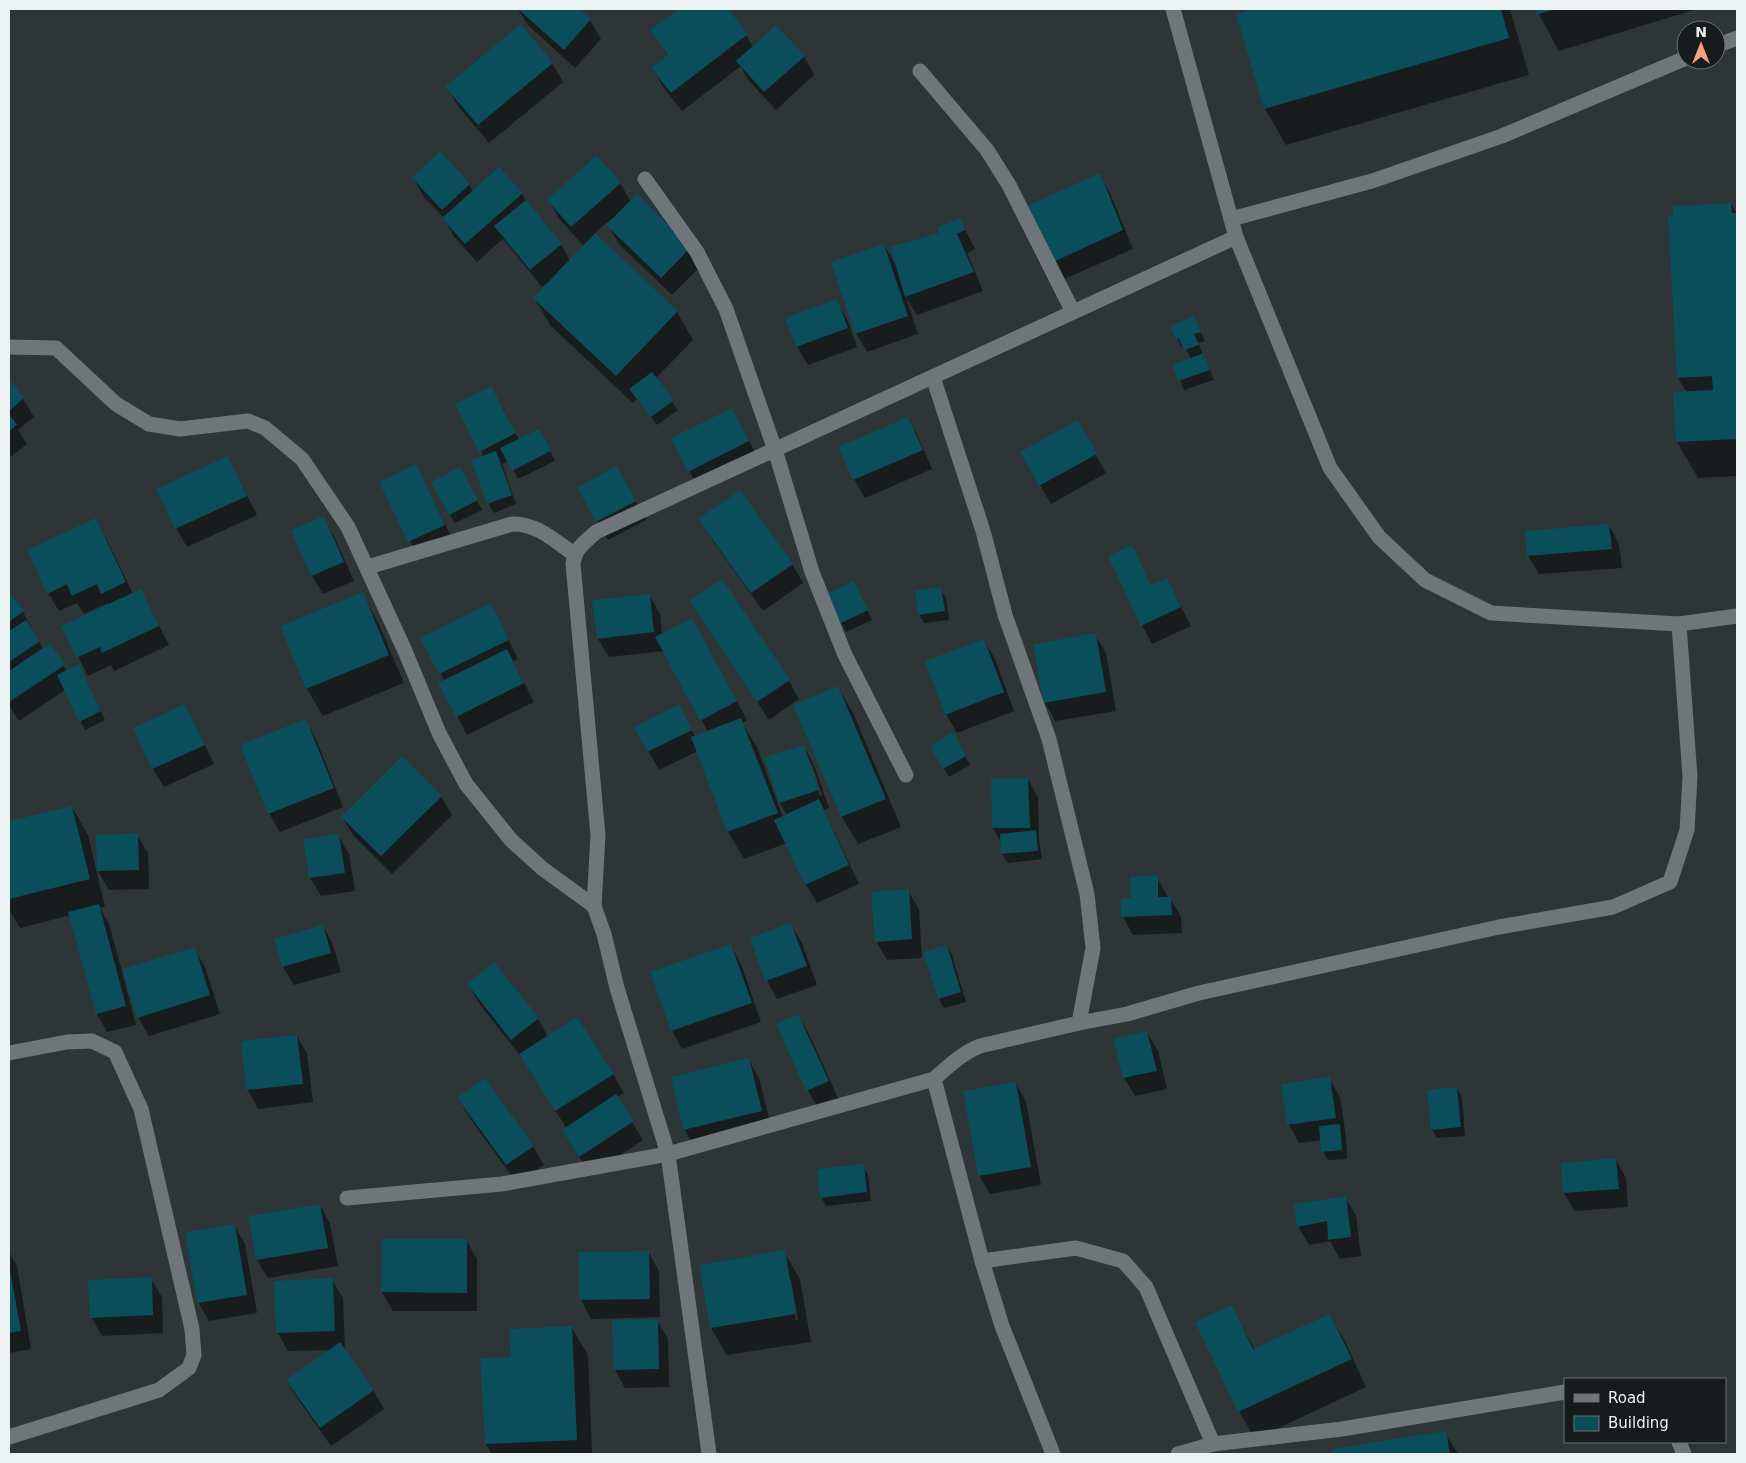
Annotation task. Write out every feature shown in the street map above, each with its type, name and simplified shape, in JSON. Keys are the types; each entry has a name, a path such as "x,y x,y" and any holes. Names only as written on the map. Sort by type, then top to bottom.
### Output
{"street":[{"path":"1174,9 1236,237 1330,468 1379,537 1426,580 1491,613 1679,624 1737,616"},
{"path":"1231,219 1372,181 1502,136 1676,62"},
{"path":"920,71 987,150 1009,185 1074,312"},
{"path":"645,178 697,252 726,309 775,450 812,572 842,646 906,775"},
{"path":"709,1454 668,1154 618,988 604,934 594,906 598,834 573,564 574,554 596,532 1236,237"},
{"path":"9,347 56,348 116,404 149,424 180,429 248,421 266,428 302,459 348,527 368,567 439,733 466,784 510,840 594,906"},
{"path":"933,377 983,531 1005,616 1049,739 1087,894 1093,948 1079,1023"},
{"path":"368,567 512,524 532,527 574,554"},
{"path":"347,1198 502,1184 668,1154 934,1079 970,1050 980,1046 1127,1014 1200,993 1499,927 1613,907 1670,882 1687,830 1690,778 1679,624"},
{"path":"9,1053 67,1042 92,1041 115,1052 141,1109 192,1329 194,1355 189,1368 159,1390 9,1437"},
{"path":"934,1079 982,1260 1006,1335 1053,1454"},
{"path":"982,1260 1076,1248 1123,1261 1146,1287 1213,1444"},
{"path":"1178,1454 1213,1444 1342,1429 1564,1392"}],"building":[{"path":"518,9 579,9 591,19 564,50"},
{"path":"679,9 728,9 748,34 671,93 651,68 668,55 650,30"},
{"path":"1253,9 1501,9 1509,38 1264,109 1236,14"},
{"path":"1535,9 1555,9 1536,15"},
{"path":"521,24 553,63 478,125 445,87"},
{"path":"776,25 805,56 764,92 736,61"},
{"path":"440,151 470,184 442,210 412,178"},
{"path":"597,155 621,183 571,227 547,200"},
{"path":"499,167 523,193 465,244 442,218"},
{"path":"1100,173 1123,230 1053,262 1027,206"},
{"path":"637,194 691,247 661,278 606,225"},
{"path":"526,200 562,244 530,270 494,226"},
{"path":"1731,203 1732,213 1737,213 1737,439 1676,442 1673,392 1713,390 1712,376 1677,378 1668,216 1673,216 1673,206"},
{"path":"960,218 965,230 957,234 974,272 905,297 890,247 939,233 937,228"},
{"path":"595,233 678,311 616,376 533,298"},
{"path":"884,244 908,316 855,334 831,262"},
{"path":"837,299 848,328 796,347 785,318"},
{"path":"1194,316 1201,332 1194,334 1199,345 1184,350 1179,339 1176,340 1170,326"},
{"path":"1204,353 1210,370 1178,381 1172,365"},
{"path":"652,372 674,400 651,417 629,389"},
{"path":"9,379 24,398 9,411"},
{"path":"491,386 516,433 479,452 455,404"},
{"path":"732,408 749,441 688,472 671,438"},
{"path":"9,414 17,425 9,431"},
{"path":"908,417 923,450 853,480 838,447"},
{"path":"1078,420 1097,454 1039,486 1020,452"},
{"path":"539,429 551,451 512,471 500,448"},
{"path":"496,451 512,495 487,504 471,460"},
{"path":"228,456 247,496 175,529 156,489"},
{"path":"416,464 445,525 408,542 379,482"},
{"path":"617,466 636,501 596,522 577,487"},
{"path":"460,467 478,500 449,515 431,482"},
{"path":"740,490 793,564 751,593 698,519"},
{"path":"324,516 344,562 311,576 291,530"},
{"path":"96,518 126,582 101,594 97,584 72,596 67,584 47,594 27,550"},
{"path":"1609,524 1612,549 1527,556 1525,531"},
{"path":"1132,545 1151,585 1167,578 1181,607 1141,626 1108,556"},
{"path":"722,579 790,680 757,702 689,600"},
{"path":"854,581 868,610 839,624 826,594"},
{"path":"941,587 945,611 918,615 915,591"},
{"path":"141,589 159,626 102,653 100,647 76,658 61,626"},
{"path":"9,591 24,611 9,622"},
{"path":"363,592 389,655 306,689 280,626"},
{"path":"650,594 654,632 597,639 592,600"},
{"path":"491,603 509,640 439,674 420,638"},
{"path":"692,618 737,701 700,721 655,637"},
{"path":"26,620 40,641 9,662 9,631"},
{"path":"1096,633 1106,692 1043,703 1033,644"},
{"path":"984,639 1004,692 945,715 925,661"},
{"path":"50,643 65,665 9,702 9,671"},
{"path":"507,649 524,683 456,717 438,683"},
{"path":"79,664 101,711 79,722 57,675"},
{"path":"838,686 886,799 841,817 793,705"},
{"path":"185,704 205,745 152,769 133,728"},
{"path":"679,704 692,730 647,752 634,727"},
{"path":"741,718 778,813 727,832 691,737"},
{"path":"306,719 334,788 268,814 240,745"},
{"path":"953,732 966,756 943,769 930,746"},
{"path":"804,745 819,790 779,803 764,757"},
{"path":"402,756 442,796 381,856 341,817"},
{"path":"1028,778 1030,828 992,828 991,779"},
{"path":"819,799 849,865 805,885 774,820"},
{"path":"72,806 90,879 9,899 9,821"},
{"path":"1036,830 1038,851 1001,854 1000,834"},
{"path":"138,833 139,870 97,871 96,835"},
{"path":"339,834 345,873 309,878 303,839"},
{"path":"1158,875 1158,897 1171,897 1172,915 1121,917 1121,898 1131,898 1130,877"},
{"path":"909,889 912,939 875,942 871,892"},
{"path":"99,904 126,1006 96,1014 68,912"},
{"path":"791,923 807,966 765,981 750,938"},
{"path":"323,925 331,953 282,967 274,939"},
{"path":"731,944 752,1003 671,1031 650,972"},
{"path":"947,945 961,992 938,999 923,952"},
{"path":"195,947 210,995 137,1018 122,969"},
{"path":"494,962 539,1018 511,1040 467,984"},
{"path":"798,1014 829,1081 806,1091 776,1024"},
{"path":"577,1017 614,1074 555,1111 519,1054"},
{"path":"1147,1031 1157,1071 1123,1078 1113,1039"},
{"path":"297,1035 303,1084 246,1090 241,1041"},
{"path":"749,1058 762,1111 683,1130 671,1077"},
{"path":"1330,1077 1336,1118 1287,1125 1281,1084"},
{"path":"485,1078 534,1146 506,1165 457,1098"},
{"path":"1016,1082 1031,1167 978,1176 963,1091"},
{"path":"1457,1087 1461,1127 1431,1130 1427,1090"},
{"path":"616,1094 634,1121 579,1157 562,1130"},
{"path":"1340,1124 1342,1150 1321,1152 1319,1126"},
{"path":"1616,1158 1619,1189 1563,1193 1561,1163"},
{"path":"864,1164 867,1192 820,1198 817,1169"},
{"path":"1346,1196 1351,1237 1328,1240 1327,1221 1297,1227 1294,1204"},
{"path":"320,1204 328,1248 256,1260 248,1216"},
{"path":"235,1224 247,1295 197,1303 185,1232"},
{"path":"382,1239 467,1239 467,1293 381,1292"},
{"path":"785,1250 796,1314 710,1328 699,1265"},
{"path":"649,1251 650,1299 579,1300 579,1252"},
{"path":"9,1265 21,1331 9,1333"},
{"path":"152,1277 153,1315 90,1318 88,1280"},
{"path":"333,1278 335,1331 276,1333 274,1281"},
{"path":"1232,1305 1253,1349 1330,1314 1352,1359 1238,1412 1195,1322"},
{"path":"658,1319 659,1369 613,1370 612,1320"},
{"path":"572,1326 577,1440 485,1444 480,1358 511,1357 509,1329"},
{"path":"340,1342 374,1390 320,1428 286,1380"},
{"path":"1446,1431 1450,1454 1333,1454 1332,1449"}]}
